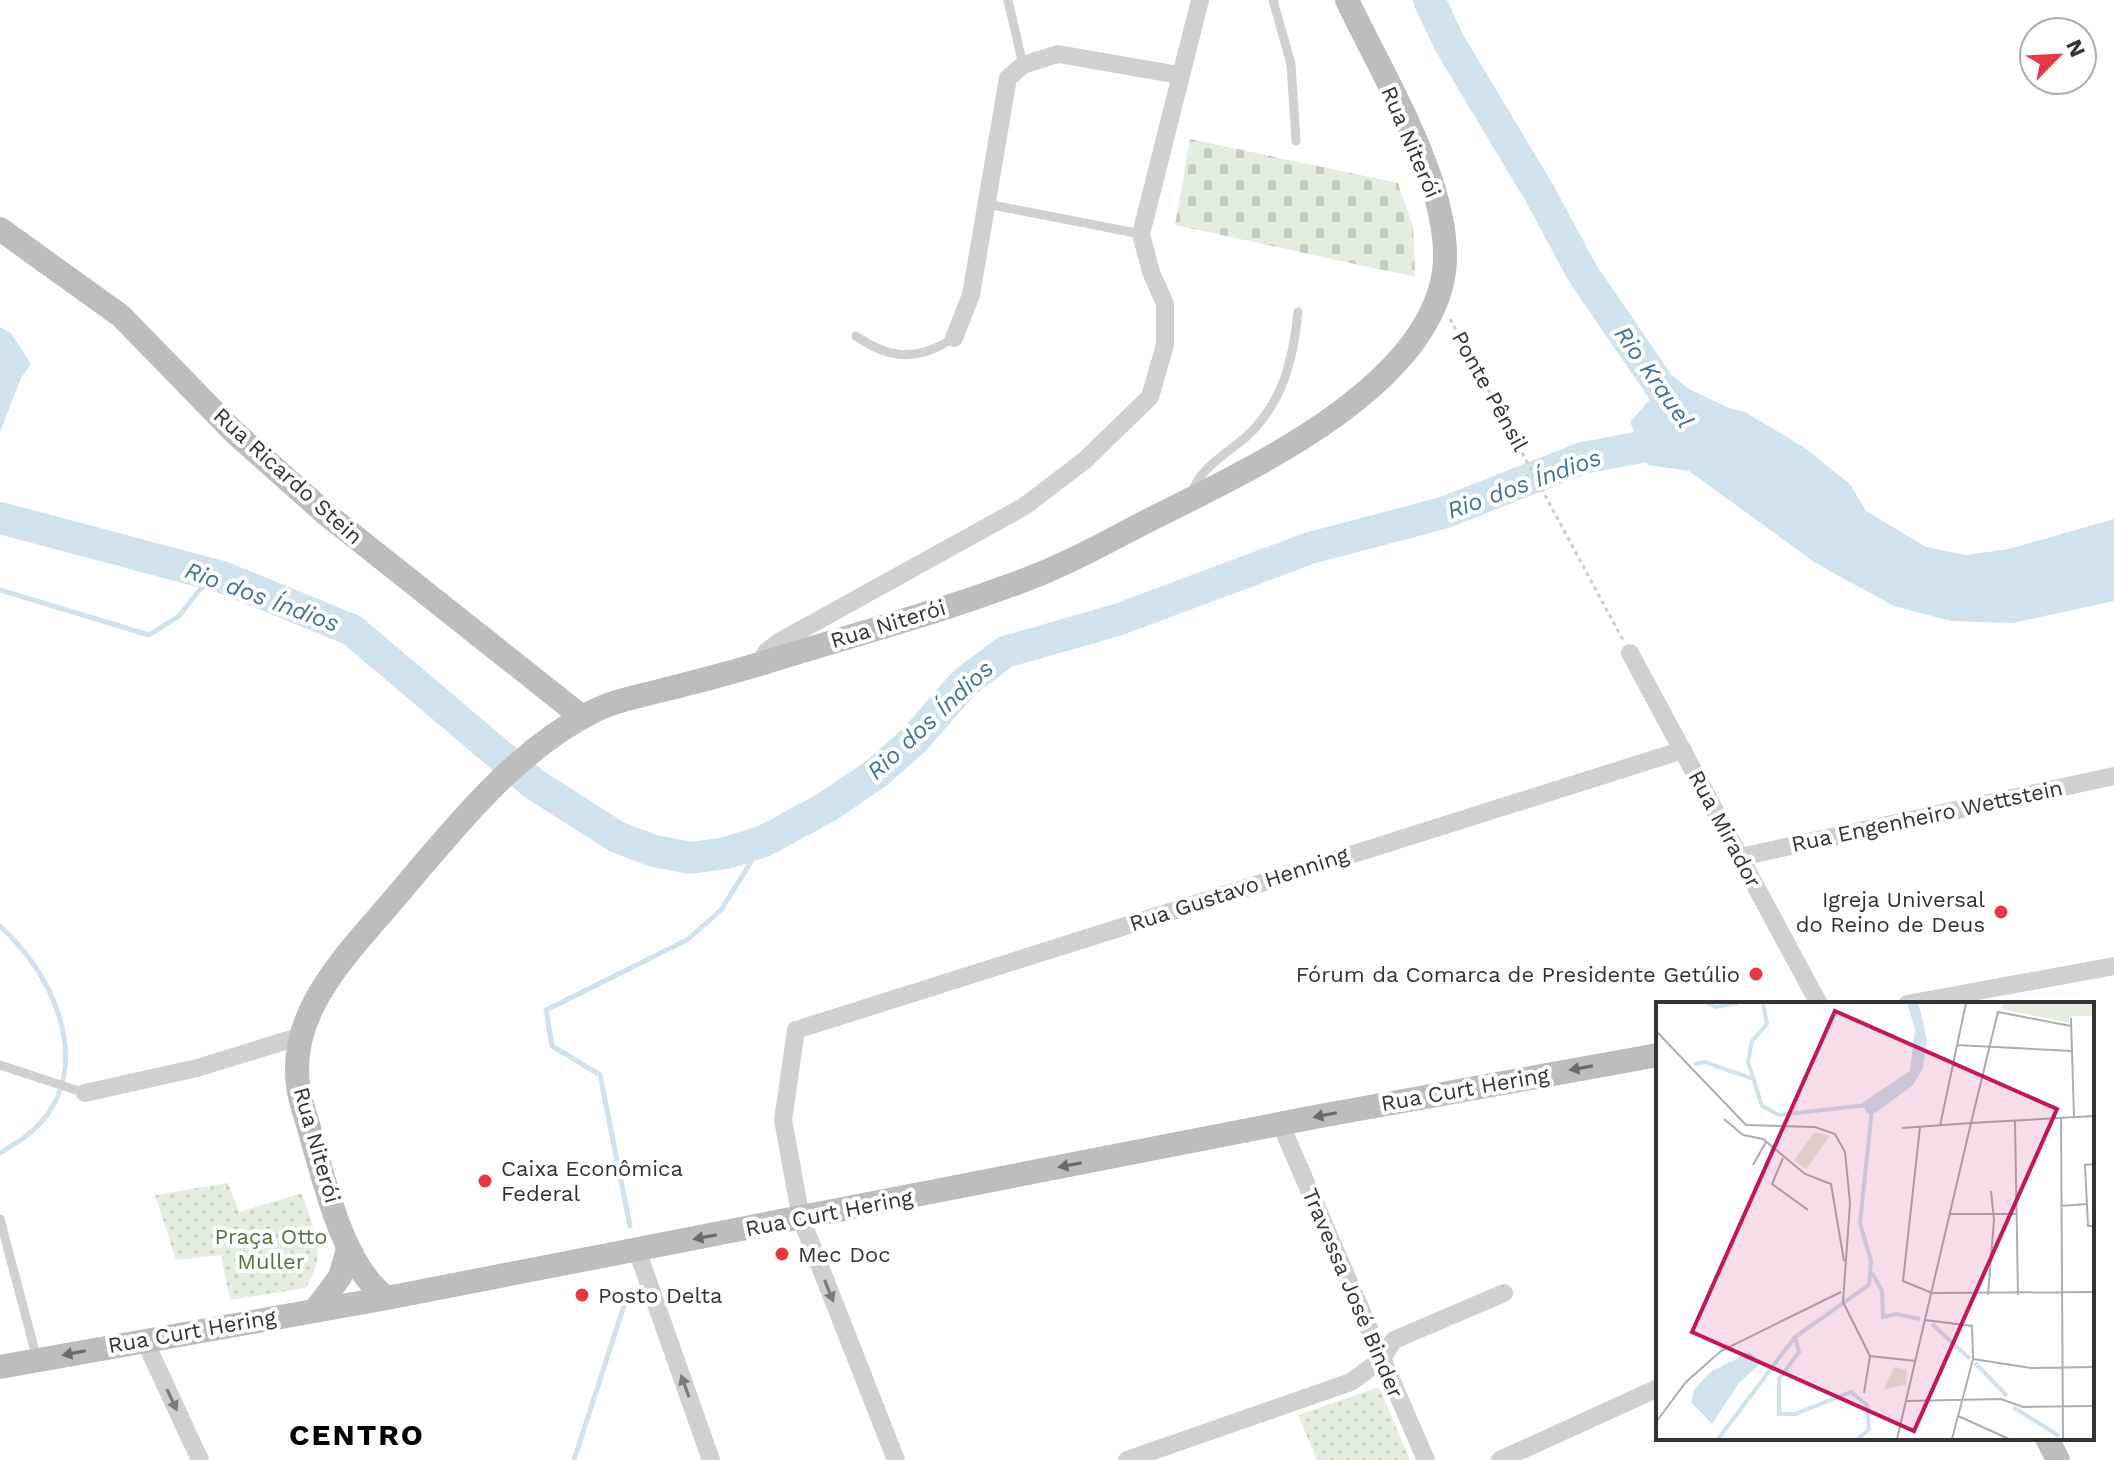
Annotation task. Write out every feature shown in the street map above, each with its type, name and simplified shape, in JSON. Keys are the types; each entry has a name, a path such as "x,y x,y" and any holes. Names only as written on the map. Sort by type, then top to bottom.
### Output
{"main road":[{"name":"Rua Niterói","path":"387,1298 363,1277 348,1249 300,1097 296,1065 301,1036 311,1007 328,974 471,811 530,753 582,717 607,704 760,664 1008,587 1067,562 1190,500 1296,441 1360,399 1412,342 1439,298 1445,267 1443,228 1431,182 1347,0"},
{"name":"Rua Ricardo Stein","path":"0,229 121,316 235,433 325,513 582,717"},
{"name":"Rua Curt Hering","path":"0,1367 387,1298 1656,1055"},
{"path":"316,1309 340,1277 348,1249"}],"street":[{"path":"760,664 766,652 779,642 1025,506 1085,460 1150,397 1165,345 1165,304 1151,272 1141,234 1200,0"},
{"path":"954,338 971,295 1008,78 1023,65 1058,54 1179,75"},
{"name":"Rua Mirador","path":"1630,653 1818,1002"},
{"name":"Rua Gustavo Henning","path":"801,1218 783,1120 796,1030 1683,750"},
{"name":"Rua Engenheiro Wettstein","path":"1740,857 2114,776"},
{"path":"1918,1002 2114,966"},
{"path":"85,1093 170,1075 301,1036"},
{"name":"Travessa José Binder","path":"1281,1125 1426,1460"},
{"path":"801,1218 896,1460"},
{"path":"637,1250 711,1460"},
{"path":"1127,1460 1351,1382 1382,1359 1394,1340 1504,1293"},
{"path":"144,1339 200,1460"},
{"path":"1500,1460 1656,1389"}],"lane":[{"path":"1008,0 1023,65"},
{"path":"1273,0 1291,64 1296,141"},
{"path":"987,204 1141,234"},
{"path":"1190,500 1195,481 1248,435 1276,399 1291,364 1298,312"},
{"path":"856,336 879,352 905,355 938,348 954,338"},
{"path":"0,1065 85,1093"},
{"path":"0,1219 38,1360"}],"path":[{"name":"Ponte Pênsil","path":"1439,298 1630,653"}],"green space":[{"path":"1190,139 1398,183 1413,227 1415,277 1175,225"},
{"name":"Praça Otto Muller","path":"228,1183 239,1212 302,1193 317,1242 316,1264 305,1288 230,1300 221,1255 176,1260 155,1195"},
{"path":"1379,1387 1410,1460 1317,1460 1298,1415"}],"water":[{"path":"0,327 11,333 31,364 21,378 0,432"},
{"path":"1672,375 1689,389 1745,412 1802,446 1850,484 1866,511 1926,547 1966,555 2009,549 2114,519 2114,601 2013,623 1951,621 1894,606 1817,564 1689,471 1648,465 1630,422"}],"waterway":[{"name":"Rio Krauel","path":"1429,0 1450,44 1540,194 1583,274 1686,424"},
{"name":"Rio dos Índios","path":"0,518 222,577 352,630 534,784 617,837 654,851 691,858 726,853 764,841 827,807 878,772 914,740 965,682 1005,652 1117,620 1310,548 1443,513 1583,458 1684,439"},
{"path":"0,590 149,635 179,616 201,588 222,577"},
{"path":"630,1226 600,1075 552,1046 546,1010 687,940 721,910 764,841"},
{"path":"0,926 35,966 49,990 65,1043 65,1069 58,1095 44,1119 29,1134 0,1153"},
{"path":"574,1460 627,1296"}],"place":[{"name":"Igreja Universal do Reino de Deus","path":"2001,912"},
{"name":"Fórum da Comarca de Presidente Getúlio","path":"1756,974"},
{"name":"Caixa Econômica Federal","path":"485,1181"},
{"name":"Mec Doc","path":"782,1254"},
{"name":"Posto Delta","path":"582,1295"}],"district":[{"name":"CENTRO","path":"357,1434"}]}
